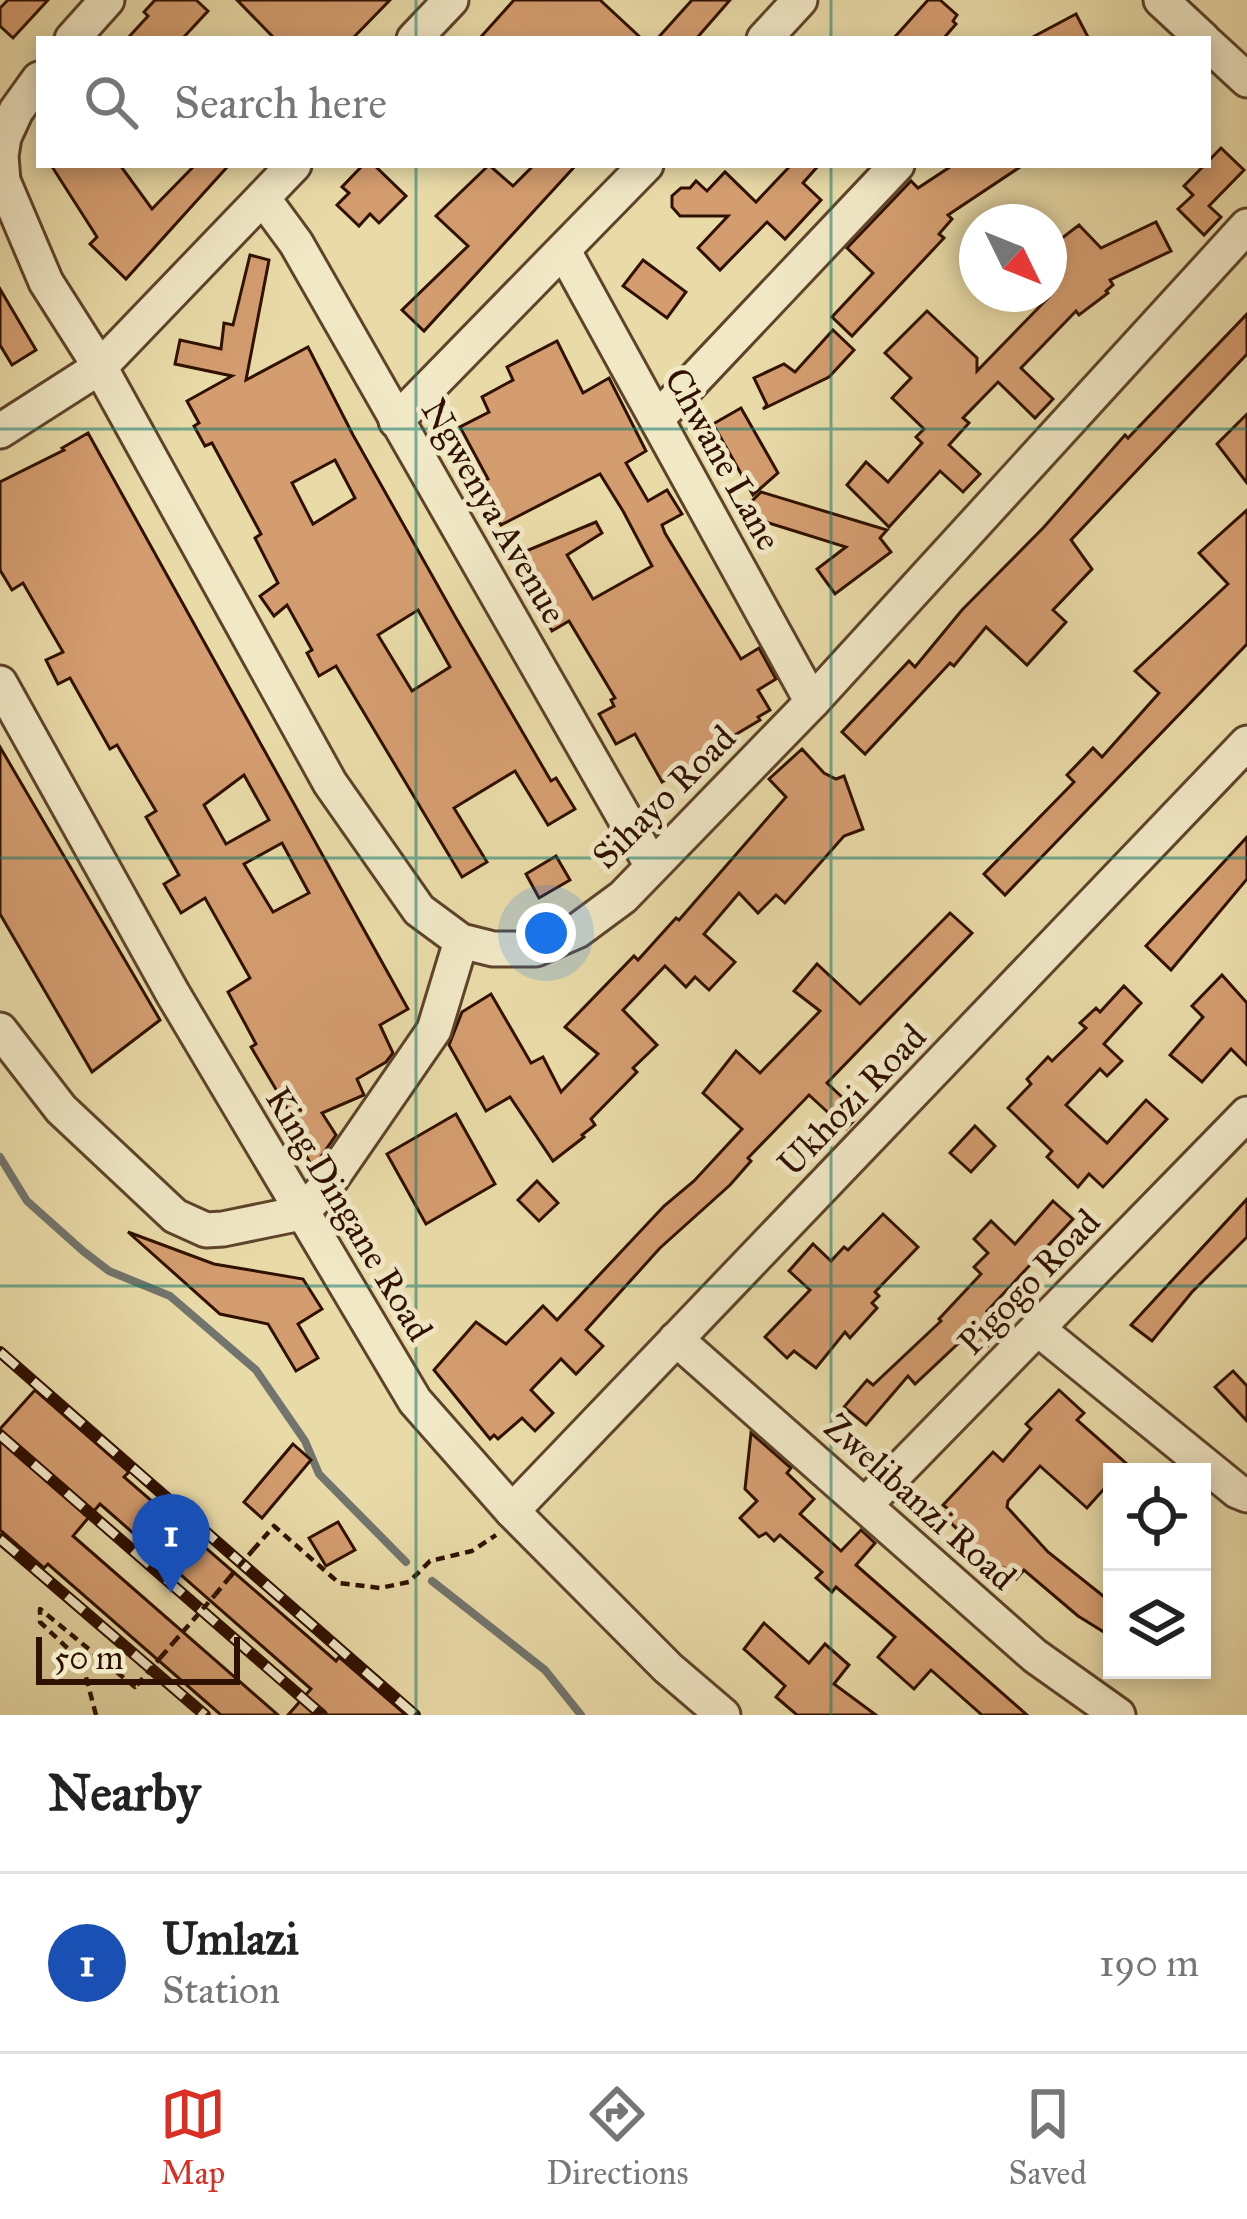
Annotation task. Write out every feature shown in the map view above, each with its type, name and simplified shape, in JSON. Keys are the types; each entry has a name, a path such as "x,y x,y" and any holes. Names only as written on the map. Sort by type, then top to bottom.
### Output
{"street":[{"path":"75,36 107,0"},
{"path":"417,36 451,0"},
{"path":"767,36 800,0"},
{"path":"1161,0 1201,36"},
{"path":"1211,46 1247,80"},
{"path":"0,1030 61,1109 175,1216 206,1230 301,1213 325,1188 434,1030 461,941 419,910 330,783 100,367 46,282 3,181 4,137 36,84"},
{"path":"0,431 100,367 291,168"},
{"path":"396,421 643,168"},
{"path":"657,419 894,168"},
{"name":"Ngwenya Avenue","path":"263,198 296,243 652,866"},
{"name":"Sihayo Road","path":"461,941 493,950 536,950 577,931 623,897 812,702 1247,226"},
{"name":"Chwane Lane","path":"565,253 812,702"},
{"name":"King Dingane Road","path":"0,683 173,994 415,1401 517,1515 668,1668 723,1715"},
{"name":"Ukhozi Road","path":"517,1515 676,1339 1247,743"},
{"name":"Pigogo Road","path":"866,1504 1247,1114"},
{"path":"1038,1328 1244,1489"},
{"name":"Zwelibanzi Road","path":"676,1339 1035,1657 1118,1715"}],"path":[{"path":"96,1715 82,1662 40,1622 40,1609 135,1687 274,1526 339,1583 380,1588 409,1582 430,1562 472,1551 517,1515"}],"building":[{"path":"8,0 48,0 13,38 0,26 0,8"},
{"path":"155,0 196,0 208,11 185,36 130,36 148,16 144,12"},
{"path":"237,0 390,0 355,36 272,36"},
{"path":"514,0 600,0 639,36 482,36"},
{"path":"692,0 730,0 699,36 660,36"},
{"path":"928,0 940,0 957,15 946,36 896,36"},
{"path":"1076,14 1087,36 1035,36"},
{"path":"1221,148 1244,170 1209,206 1221,217 1204,235 1178,209 1193,195 1184,186 1202,168 1211,168 1211,158"},
{"path":"53,168 122,168 152,209 192,168 226,168 126,279 90,244 97,237"},
{"path":"360,168 377,168 406,196 379,223 370,214 359,226 337,205 349,193 342,187"},
{"path":"486,168 492,168 513,186 531,168 573,168 424,331 402,310 468,246 436,216"},
{"path":"788,168 816,168 803,183 821,200 785,239 767,222 720,270 698,248 728,216 680,216 672,207 672,196 696,181 707,191 725,172 756,202"},
{"path":"948,168 1018,168 948,215 952,219 939,234 944,238 852,336 832,317 873,273 847,248 911,181 918,188"},
{"path":"1156,222 1171,251 1110,280 1113,285 1108,293 1079,315 1076,311 1021,368 1053,399 1035,418 998,382 963,418 969,423 949,445 980,474 963,492 940,471 889,527 847,485 866,462 888,482 922,443 916,437 924,429 892,398 911,378 885,353 927,311 977,358 977,371 1034,312 1067,312 1067,234 1079,225 1101,248"},
{"path":"250,255 269,260 246,380 308,347 456,618 551,781 556,778 575,809 548,825 515,771 454,808 487,862 462,877 336,666 319,676 307,653 312,650 287,605 274,616 260,596 278,583 255,538 261,534 212,443 205,446 187,401 232,376 175,364 180,340 221,349 224,323 233,325","holes":["335,460 355,498 313,524 292,483","418,610 450,667 412,691 378,635"]},
{"path":"643,260 686,292 667,318 623,286"},
{"path":"0,289 36,350 12,365 0,345"},
{"path":"1247,314 1247,354 1071,540 1092,569 1053,610 1066,622 1027,665 986,627 954,666 950,663 865,754 842,732 909,661 915,667 1125,435 1128,438"},
{"path":"833,330 854,350 829,377 763,409 767,405 754,378 784,364 795,372"},
{"path":"557,341 583,393 609,378 646,451 626,463 648,501 667,490 682,514 662,525 665,533 741,659 759,648 776,679 758,690 770,710 760,720 662,782 635,734 616,744 599,714 614,706 611,700 615,698 569,621 552,631 514,556 596,522 602,533 567,555 593,599 652,566 623,511 600,474 501,525 478,485 488,479 460,427 489,412 482,397 513,380 507,367"},
{"path":"741,408 778,473 753,495 713,424"},
{"path":"1247,414 1247,483 1217,444"},
{"path":"88,433 408,1009 380,1025 393,1053 357,1079 364,1095 322,1113 336,1135 313,1168 307,1150 291,1129 297,1125 251,1047 256,1044 228,992 250,978 205,898 181,913 164,884 179,875 146,817 156,811 117,745 110,749 70,678 58,684 46,660 63,652 23,583 12,590 0,570 0,482","holes":["244,775 269,820 226,844 204,805","282,843 309,893 273,912 244,864"]},
{"path":"761,492 887,530 880,538 891,552 835,594 817,569 846,547 753,518 744,509"},
{"path":"1247,510 1247,644 1005,895 984,874 1074,782 1067,775 1093,748 1102,757 1159,693 1135,671 1228,584 1199,553"},
{"path":"0,747 160,1020 92,1072 0,914"},
{"path":"802,749 824,773 836,779 844,776 863,829 844,836 785,903 776,895 758,913 739,893 704,934 735,962 709,990 695,977 686,987 665,966 623,1010 657,1045 591,1119 595,1125 553,1161 510,1097 486,1111 449,1045 462,1012 491,994 531,1063 543,1057 561,1092 598,1054 565,1027 634,956 638,960 679,920 786,797 769,779"},
{"path":"1247,837 1247,879 1171,970 1146,946"},
{"path":"556,856 570,880 539,898 526,874"},
{"path":"950,913 972,933 827,1083 860,1114 846,1129 809,1095 748,1158 751,1161 730,1185 660,1248 586,1330 603,1346 576,1374 561,1359 531,1390 553,1413 535,1431 522,1418 498,1439 494,1435 490,1439 434,1370 476,1322 506,1344 543,1306 557,1320 664,1206 694,1181 742,1129 703,1093 736,1051 760,1073 820,1011 794,991 817,964 860,1004"},
{"path":"1222,975 1247,1003 1247,1065 1231,1049 1202,1082 1170,1055 1203,1017 1192,1006"},
{"path":"1124,986 1141,1003 1104,1044 1122,1061 1107,1076 1100,1069 1066,1105 1107,1143 1146,1100 1167,1119 1103,1187 1089,1174 1078,1187 1047,1157 1052,1151 1008,1108 1048,1057 1052,1061 1086,1028 1080,1023 1096,1008 1100,1012"},
{"path":"456,1114 495,1184 426,1224 387,1154"},
{"path":"975,1126 995,1146 971,1172 950,1153"},
{"path":"537,1181 558,1203 539,1221 518,1200"},
{"path":"1247,1199 1247,1237 1152,1341 1131,1325"},
{"path":"1053,1201 1073,1219 987,1311 1005,1326 980,1355 962,1340 915,1384 908,1376 866,1425 844,1407 867,1380 873,1385 941,1321 981,1274 974,1267 988,1253 974,1239 991,1221 1015,1244"},
{"path":"883,1214 918,1247 875,1292 879,1296 872,1303 877,1308 850,1338 845,1332 816,1368 794,1351 787,1358 765,1337 810,1290 789,1271 813,1244 831,1261"},
{"path":"128,1232 214,1264 303,1279 322,1309 298,1324 318,1358 296,1371 268,1324 220,1314"},
{"path":"1233,1371 1247,1386 1247,1421 1215,1387"},
{"path":"35,1390 129,1472 124,1477 336,1661 339,1657 406,1715 288,1715 311,1689 100,1504 73,1536 278,1715 221,1715 48,1564 44,1568 0,1530 0,1429"},
{"path":"1059,1390 1084,1413 1077,1420 1126,1463 1103,1463 1103,1490 1087,1508 1040,1466 1007,1507 1048,1552 1103,1596 1103,1631 1024,1570 1016,1579 1004,1568 1000,1572 943,1515 948,1509 943,1505 993,1452 1003,1461 1031,1429 1026,1424"},
{"path":"751,1433 791,1468 787,1473 814,1499 800,1514 841,1551 861,1530 875,1543 856,1565 1027,1715 982,1715 931,1670 914,1689 878,1657 895,1637 836,1587 832,1592 816,1578 822,1572 780,1535 774,1541 766,1533 759,1537 740,1518 757,1501 745,1489"},
{"path":"293,1444 311,1460 262,1518 244,1502"},
{"path":"338,1522 355,1550 326,1566 309,1538"},
{"path":"764,1623 809,1663 825,1644 849,1665 834,1684 876,1715 797,1715 776,1697 785,1686 744,1649"}],"waterway":[{"path":"0,1157 27,1201 83,1251 109,1271 170,1296 256,1370 305,1441 319,1474 406,1562"},
{"path":"432,1581 545,1670 581,1715"}],"railway":[{"path":"0,1352 415,1715"},
{"path":"0,1435 322,1715"},
{"path":"0,1539 205,1715"}],"place":[{"name":"Umlazi","path":"171,1593"}]}
